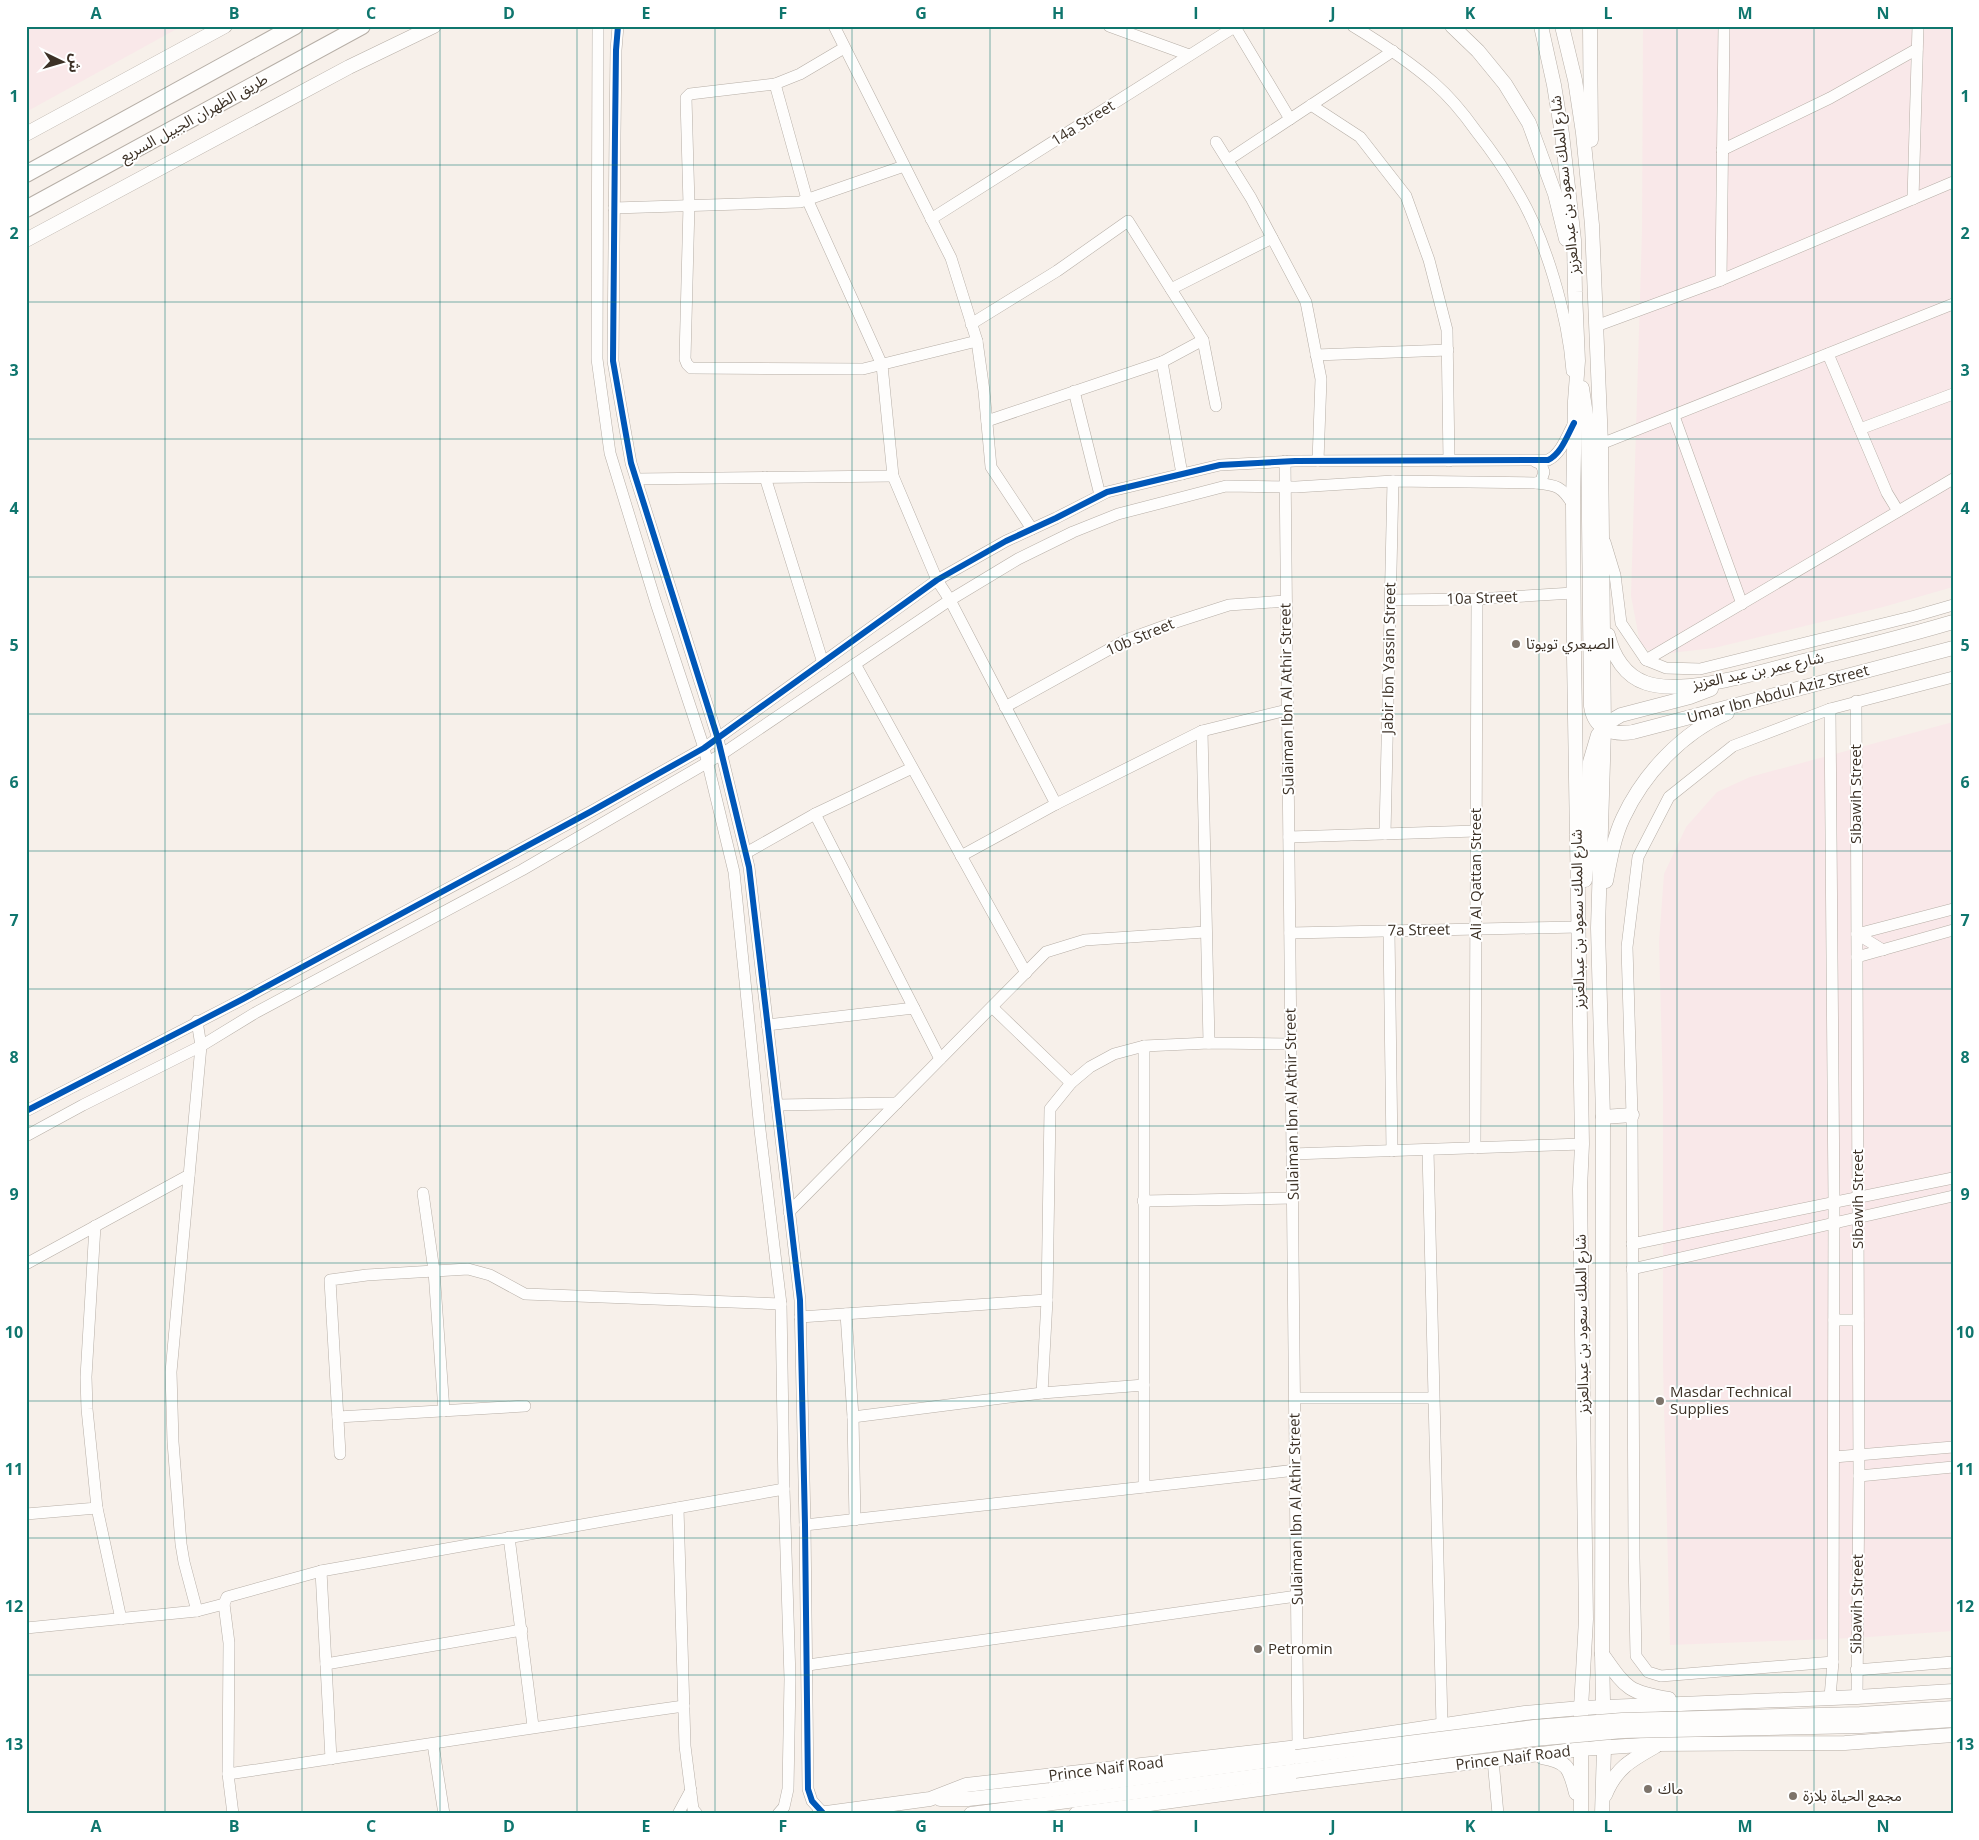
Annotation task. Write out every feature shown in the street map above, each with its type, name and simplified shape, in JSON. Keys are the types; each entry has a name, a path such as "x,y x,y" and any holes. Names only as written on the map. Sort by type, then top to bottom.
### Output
{"highway":[{"name":"طريق الظهران الجبيل السريع","path":"26,174 295,26"},
{"name":"طريق الظهران الجبيل السريع","path":"26,209 362,26"}],"main road":[{"path":"26,134 225,26"},
{"path":"26,240 331,77 434,26"},
{"path":"1452,26 1478,51 1500,77 1528,123 1555,194 1565,234 1572,275 1575,316"},
{"name":"شارع الملك سعود بن عبدالعزيز","path":"1541,26 1554,84 1562,134 1574,240 1575,316 1578,361 1574,423 1573,504 1582,1144 1580,1189 1586,1619 1581,1708 1581,1813"},
{"name":"شارع الملك سعود بن عبدالعزيز","path":"1562,26 1575,80 1583,133 1592,225 1601,444 1604,728 1598,928 1603,1117 1602,1653 1604,1749 1602,1807"},
{"path":"1590,26 1592,225"},
{"path":"1578,361 1588,428 1591,706 1592,715 1598,724 1604,728"},
{"name":"شارع عمر بن عبد العزيز","path":"1603,614 1611,650 1618,661 1634,678 1660,686 1682,687 1754,674 1892,640 1953,622"},
{"name":"Umar Ibn Abdul Aziz Street","path":"1604,728 1615,734 1633,732 1953,648"},
{"path":"1578,927 1587,859 1590,762 1594,745 1604,728 1621,714 1690,696 1754,674"},
{"path":"1598,928 1608,868 1616,839 1623,819 1643,784 1670,752 1694,732 1717,718 1760,699"},
{"path":"1603,1117 1632,1115"},
{"path":"1525,1713 1569,1699 1575,1692 1586,1619"},
{"path":"1602,1653 1630,1689 1643,1695 1694,1704"},
{"path":"971,1814 1297,1758 1442,1725 1525,1713 1581,1708 1857,1697 1953,1691"},
{"path":"819,1814 930,1799 968,1799 1050,1790 1534,1726 1622,1720 1860,1714 1953,1708"},
{"path":"1297,1758 1624,1731 1861,1726 1953,1720"},
{"name":"Prince Naif Road","path":"1076,1814 1297,1784 1581,1749 1661,1744 1845,1743 1953,1736"},
{"path":"1602,1807 1612,1780 1628,1761 1661,1744"},
{"path":"1531,1755 1557,1759 1566,1765 1572,1776 1581,1813"}],"street":[{"path":"598,26 597,359 610,453 665,633 704,748 734,872 759,1120 781,1304 790,1679 788,1789 784,1807 778,1814"},
{"path":"618,26 616,50 613,361 631,464 718,739 749,867 800,1317 806,1525 808,1788 812,1801 823,1813"},
{"path":"834,26 951,258 977,341 991,467 1032,529"},
{"path":"1109,26 1189,55"},
{"path":"1235,26 1290,120"},
{"name":"14a Street","path":"931,219 1235,26"},
{"path":"1353,26 1393,51 1434,83 1465,117 1518,192 1538,236 1552,274 1566,327 1572,362 1575,401"},
{"path":"1913,199 1918,26"},
{"path":"1721,280 1722,150 1726,27"},
{"path":"844,48 806,71 776,84 699,92 690,94 686,98 689,205 685,359 687,364 692,368 863,369 977,341"},
{"path":"1722,150 1830,98 1917,49"},
{"path":"1228,160 1393,51"},
{"path":"776,84 807,199 882,365 893,476 937,580 950,600 1056,804"},
{"path":"1311,106 1360,137 1406,196 1431,269 1447,330 1449,461"},
{"path":"1216,142 1251,198 1306,302 1321,379 1318,461"},
{"path":"614,208 800,202 904,166"},
{"path":"1596,326 1721,280 1953,182"},
{"path":"971,324 1057,271 1128,222 1203,340 1216,406"},
{"path":"1171,289 1272,238"},
{"path":"1601,444 1953,304"},
{"path":"987,421 1162,362 1203,340"},
{"path":"1316,355 1448,350"},
{"path":"1828,354 1887,493 1898,511"},
{"path":"1162,362 1182,474"},
{"path":"1074,392 1100,495"},
{"path":"1860,429 1953,394"},
{"path":"1674,416 1742,604"},
{"path":"26,1111 251,994 590,812 704,748 937,580 1006,541 1100,495 1220,466 1285,461 1536,462 1554,457 1574,423"},
{"name":"Sulaiman Ibn Al Athir Street","path":"1285,461 1296,1470 1297,1758"},
{"path":"1536,462 1541,464 1544,472 1541,481 1536,483"},
{"path":"636,479 893,476"},
{"path":"765,477 823,663"},
{"path":"1646,660 1953,479"},
{"path":"26,1136 201,1046 255,1013 522,870 722,754 950,600 1018,559 1073,532 1118,514 1226,486 1285,486 1393,481 1536,483 1553,485 1560,488 1573,504"},
{"name":"Jabir Ibn Yassin Street","path":"1385,834 1393,481"},
{"path":"1601,528 1615,575 1621,623 1646,660 1666,668 1700,669 1953,605"},
{"name":"10a Street","path":"1391,600 1478,599 1574,593"},
{"name":"Ali Al Qattan Street","path":"1475,1148 1478,599"},
{"name":"10b Street","path":"1005,706 1126,640 1229,605 1286,601"},
{"path":"855,664 1026,973"},
{"path":"1833,1662 1661,1676 1648,1672 1636,1656 1632,1115 1627,947 1638,857 1669,797 1733,746 1830,709 1953,677"},
{"name":"Sibawih Street","path":"1856,701 1859,1476 1857,1697"},
{"name":"Sibawih Street","path":"1830,709 1834,1202 1833,1662 1830,1697"},
{"path":"961,856 1056,804 1202,731 1287,710"},
{"path":"1202,731 1209,1043"},
{"path":"746,853 815,814 912,768"},
{"path":"815,814 940,1059"},
{"path":"1289,837 1476,831"},
{"path":"1857,934 1953,909"},
{"name":"7a Street","path":"1290,933 1578,927"},
{"path":"1857,957 1953,930"},
{"path":"1390,931 1392,1151"},
{"path":"789,1212 1046,952 1085,940 1206,932"},
{"path":"1857,934 1883,950"},
{"path":"992,1007 1071,1083"},
{"path":"767,1025 914,1008"},
{"path":"197,1021 201,1046 171,1372 171,1410 181,1544 187,1577 197,1611"},
{"path":"1042,1393 1047,1300 1050,1109 1071,1083 1090,1067 1114,1054 1144,1046 1209,1043 1291,1044"},
{"path":"1144,1046 1144,1487"},
{"path":"777,1105 897,1102"},
{"path":"1292,1154 1582,1144"},
{"path":"1428,1150 1442,1725"},
{"path":"26,1264 189,1175"},
{"path":"1632,1244 1953,1178"},
{"path":"423,1193 434,1271 444,1411"},
{"path":"1632,1269 1953,1196"},
{"path":"1143,1201 1293,1198"},
{"path":"95,1226 86,1378 87,1409 97,1508 121,1619"},
{"path":"340,1454 330,1280 367,1275 468,1269 490,1275 524,1294 781,1304"},
{"path":"800,1317 1047,1300"},
{"path":"846,1314 853,1417 855,1520"},
{"path":"1834,1320 1858,1320"},
{"path":"853,1417 1042,1393 1144,1385"},
{"path":"1295,1398 1433,1398"},
{"path":"338,1417 526,1406"},
{"path":"1834,1457 1953,1447"},
{"path":"1859,1476 1953,1467"},
{"path":"806,1525 1296,1470"},
{"path":"233,1814 228,1774 229,1643 224,1604 227,1596 321,1571 784,1489"},
{"path":"26,1514 97,1508"},
{"path":"678,1508 685,1746 693,1809 697,1814"},
{"path":"509,1537 533,1726"},
{"path":"321,1571 331,1759"},
{"path":"808,1666 1297,1596"},
{"path":"26,1628 197,1611 224,1604"},
{"path":"326,1664 522,1630"},
{"path":"1856,1670 1953,1662"},
{"path":"790,1679 796,1695 806,1700"},
{"path":"228,1774 433,1744 533,1726 684,1706"},
{"path":"433,1744 444,1814"},
{"path":"1493,1760 1498,1814"},
{"path":"678,1814 691,1790"}],"shaded area":[{"path":"26,26 182,26 26,112"},
{"path":"1643,26 1953,26 1953,587 1883,607 1714,648 1662,654 1648,650 1642,645 1631,596 1642,231"},
{"path":"1953,722 1953,1631 1855,1638 1670,1645 1663,1366 1663,1092 1659,942 1664,874 1686,827 1717,792 1750,777"}],"cycle path":[{"path":"618,26 616,50 613,361 631,463 718,739 749,867 800,1300 808,1789 812,1801 823,1813"},
{"path":"26,1111 243,999 590,812 704,748 937,580 1006,541 1107,492 1220,465 1295,461 1548,460 1557,454 1574,423"}],"place":[{"name":"الصيعري تويوتا","path":"1516,644"},
{"name":"Masdar Technical Supplies","path":"1660,1401"},
{"name":"Petromin","path":"1258,1649"},
{"name":"ماك","path":"1648,1789"},
{"name":"مجمع الحياة بلازة","path":"1793,1796"}]}
